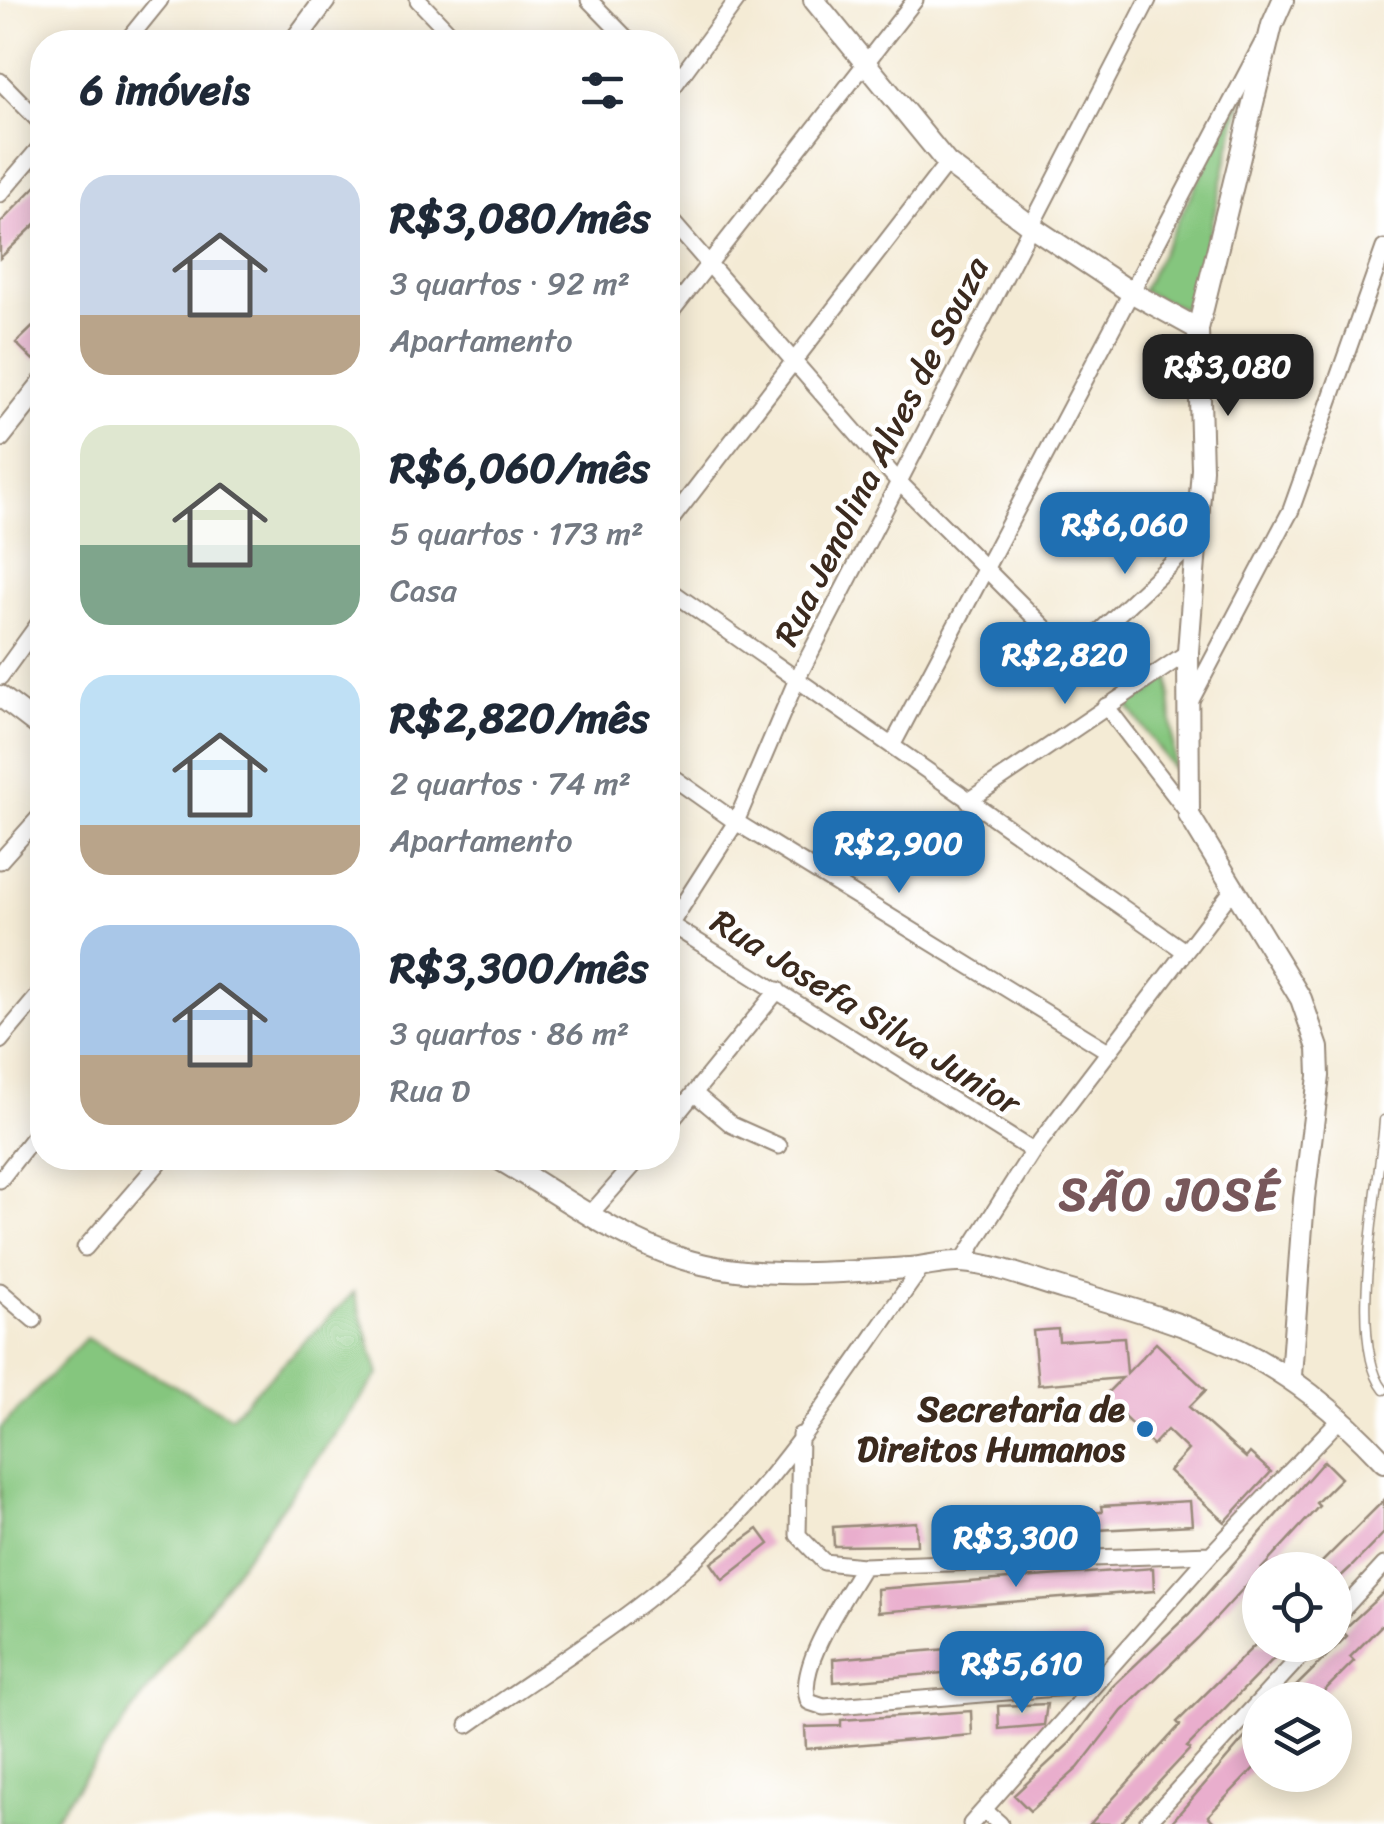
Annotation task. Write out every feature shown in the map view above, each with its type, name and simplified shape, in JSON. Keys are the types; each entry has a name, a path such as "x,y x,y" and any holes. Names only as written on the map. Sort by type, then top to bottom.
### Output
{"street":[{"path":"136,30 160,0"},
{"path":"418,0 447,30"},
{"path":"589,0 618,30"},
{"path":"680,74 737,0"},
{"path":"814,0 947,163 1031,226 1129,291 1198,328"},
{"path":"680,301 915,0"},
{"name":"Rua Jenolina Alves de Souza","path":"680,907 736,822 797,679 1148,0"},
{"path":"892,746 1283,0"},
{"path":"300,30 314,4"},
{"path":"1189,815 1188,652 1200,537 1203,388 1198,328 1272,25"},
{"path":"0,81 30,112"},
{"path":"0,194 30,160"},
{"path":"680,509 947,163"},
{"path":"680,231 898,481 1058,644 1076,652 1200,537"},
{"path":"1188,706 1291,510 1384,248"},
{"path":"0,437 30,400"},
{"path":"680,597 1184,950"},
{"path":"0,676 30,635"},
{"path":"968,800 1188,652"},
{"path":"0,696 30,719"},
{"path":"1106,706 1189,815 1301,998 1318,1048 1320,1076 1304,1200 1291,1376"},
{"path":"680,782 736,822 1108,1051"},
{"path":"1,860 30,827"},
{"path":"962,1262 1032,1152 1234,888"},
{"name":"Rua Josefa Silva Junior","path":"680,932 1032,1152"},
{"path":"680,1112 778,990"},
{"path":"0,1041 30,1005"},
{"path":"695,1094 732,1125 780,1146"},
{"path":"0,1180 30,1141"},
{"path":"85,1248 152,1170"},
{"path":"518,1170 637,1241 684,1260 762,1272 962,1262 1155,1314 1221,1339 1291,1376 1342,1417 1384,1462"},
{"path":"592,1212 629,1170"},
{"path":"468,1725 684,1568 720,1534 800,1436 922,1267"},
{"path":"0,1291 34,1320"},
{"path":"971,1824 1211,1554 1342,1417"},
{"path":"800,1436 798,1535 824,1562 863,1566 1211,1554"},
{"path":"1352,1600 1384,1565"},
{"path":"863,1566 820,1639 806,1698 824,1707 1094,1686"},
{"path":"1146,1824 1294,1662"},
{"path":"984,1810 1000,1824"}],"lane":[{"path":"1384,1120 1366,1294 1366,1351 1384,1390"}],"green space":[{"path":"1243,92 1191,312 1142,291"},
{"path":"1169,677 1175,771 1127,705"},
{"path":"354,1292 379,1374 50,1824 0,1824 0,1429 86,1338 231,1416"}],"building":[{"path":"30,192 30,229 0,258 0,223"},
{"path":"30,330 30,357 16,343"},
{"path":"1058,1329 1059,1341 1124,1337 1127,1373 1156,1343 1206,1390 1189,1407 1246,1458 1250,1453 1271,1472 1225,1522 1169,1471 1188,1450 1167,1430 1153,1445 1103,1397 1122,1378 1038,1385 1033,1331"},
{"path":"1324,1461 1341,1478 1277,1552 1244,1552"},
{"path":"1384,1500 1384,1533 1352,1566 1352,1552 1332,1552"},
{"path":"1190,1501 1192,1525 1097,1530 1097,1536 1014,1538 1013,1515 1102,1512 1101,1506"},
{"path":"916,1522 917,1545 834,1546 833,1527"},
{"path":"758,1529 769,1544 723,1580 711,1563"},
{"path":"1242,1554 1242,1590 1122,1711 1078,1768 1030,1811 1014,1795 1070,1743 1112,1687 1189,1614"},
{"path":"1153,1568 1154,1591 878,1612 877,1589"},
{"path":"1384,1592 1384,1623 1352,1655 1352,1622"},
{"path":"1087,1637 1089,1661 834,1682 833,1659"},
{"path":"1242,1658 1242,1662 1270,1662 1251,1682 1242,1682 1242,1691 1120,1824 1090,1824 1180,1725 1177,1722"},
{"path":"1354,1661 1333,1682 1300,1682 1321,1662"},
{"path":"1047,1704 1044,1725 999,1729 998,1706"},
{"path":"971,1711 972,1735 806,1749 805,1727 841,1726 841,1720"},
{"path":"1242,1741 1242,1781 1208,1816 1216,1824 1170,1824"}],"place":[{"name":"Secretaria de Direitos Humanos","path":"1145,1429"}],"district":[{"name":"SÃO JOSÉ","path":"1170,1195"}]}
